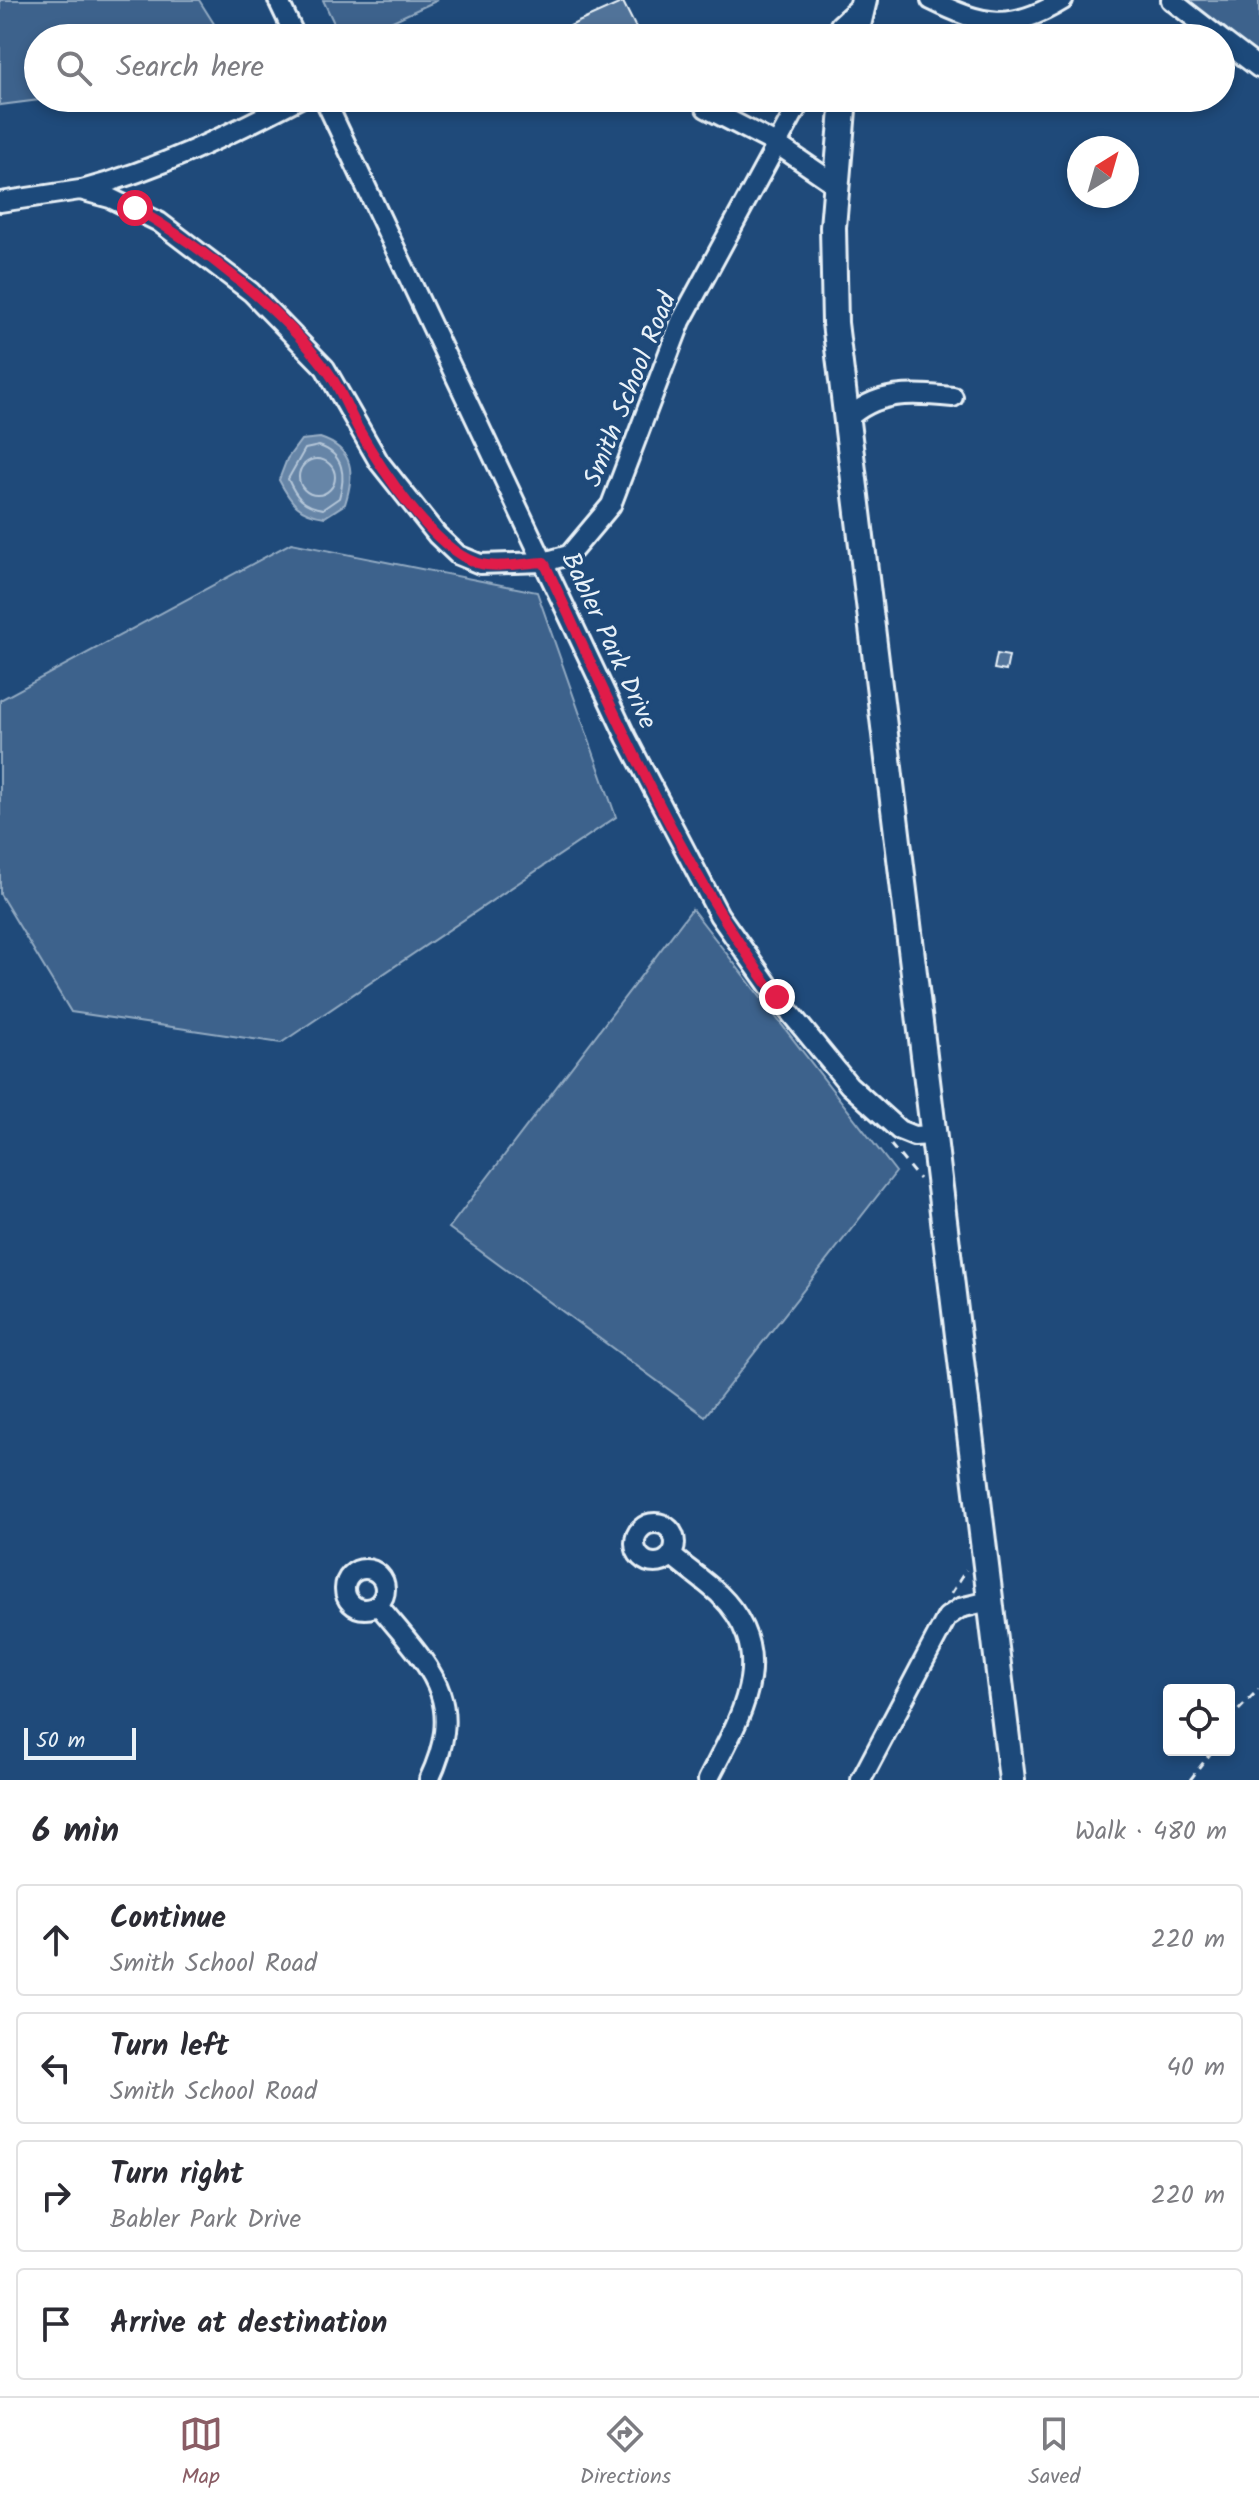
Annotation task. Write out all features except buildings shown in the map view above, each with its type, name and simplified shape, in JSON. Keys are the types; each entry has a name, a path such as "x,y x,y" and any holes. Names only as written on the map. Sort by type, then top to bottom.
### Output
{"main road":[{"path":"858,24 863,2"},
{"path":"843,112 835,184 835,323 1012,1780"}],"street":[{"path":"278,0 289,24"},
{"path":"931,0 962,15 1014,23 1031,18 1063,0"},
{"path":"1171,0 1203,24"},
{"path":"841,24 863,2"},
{"path":"1235,49 1259,68"},
{"path":"80,190 141,173 224,138 273,112"},
{"name":"Babler Park Drive","path":"331,112 626,737 738,945 815,1044 880,1116 914,1136 933,1135"},
{"path":"714,112 778,145 835,184"},
{"name":"Smith School Road","path":"0,202 80,190 110,198 159,222 251,292 325,368 379,462 437,535 458,555 480,564 544,562 569,555 611,505 681,321 795,112"},
{"path":"846,420 861,406 880,397 913,393 953,397"},
{"path":"671,1555 719,1594 734,1613 747,1638 752,1660 748,1697 708,1780"},
{"path":"861,1780 934,1635 947,1617 960,1608 989,1601"},
{"path":"379,1606 429,1665 444,1698 445,1735 429,1780"}],"path":[{"path":"890,1144 921,1183"},
{"path":"945,1601 969,1562"},
{"path":"1235,1714 1259,1689"},
{"path":"1190,1780 1208,1756"}],"shaded area":[{"path":"0,0 199,0 214,24 24,24 24,102 0,105"},
{"path":"323,0 438,0 386,24 334,24"},
{"path":"1184,0 1259,0 1259,54 1235,37 1235,24 1217,24"},
{"path":"291,543 537,592 616,817 281,1043 71,1012 0,894 0,700"},
{"path":"692,909 896,1172 705,1416 449,1228"}],"water":[{"path":"320,438 340,449 350,472 345,504 325,517 297,506 279,480 287,459 301,440"}],"route":[{"path":"135,208 190,243 251,292 305,346 342,393 356,425 379,462 437,535 458,555 480,564 544,562 626,737 719,915 777,997"}]}
